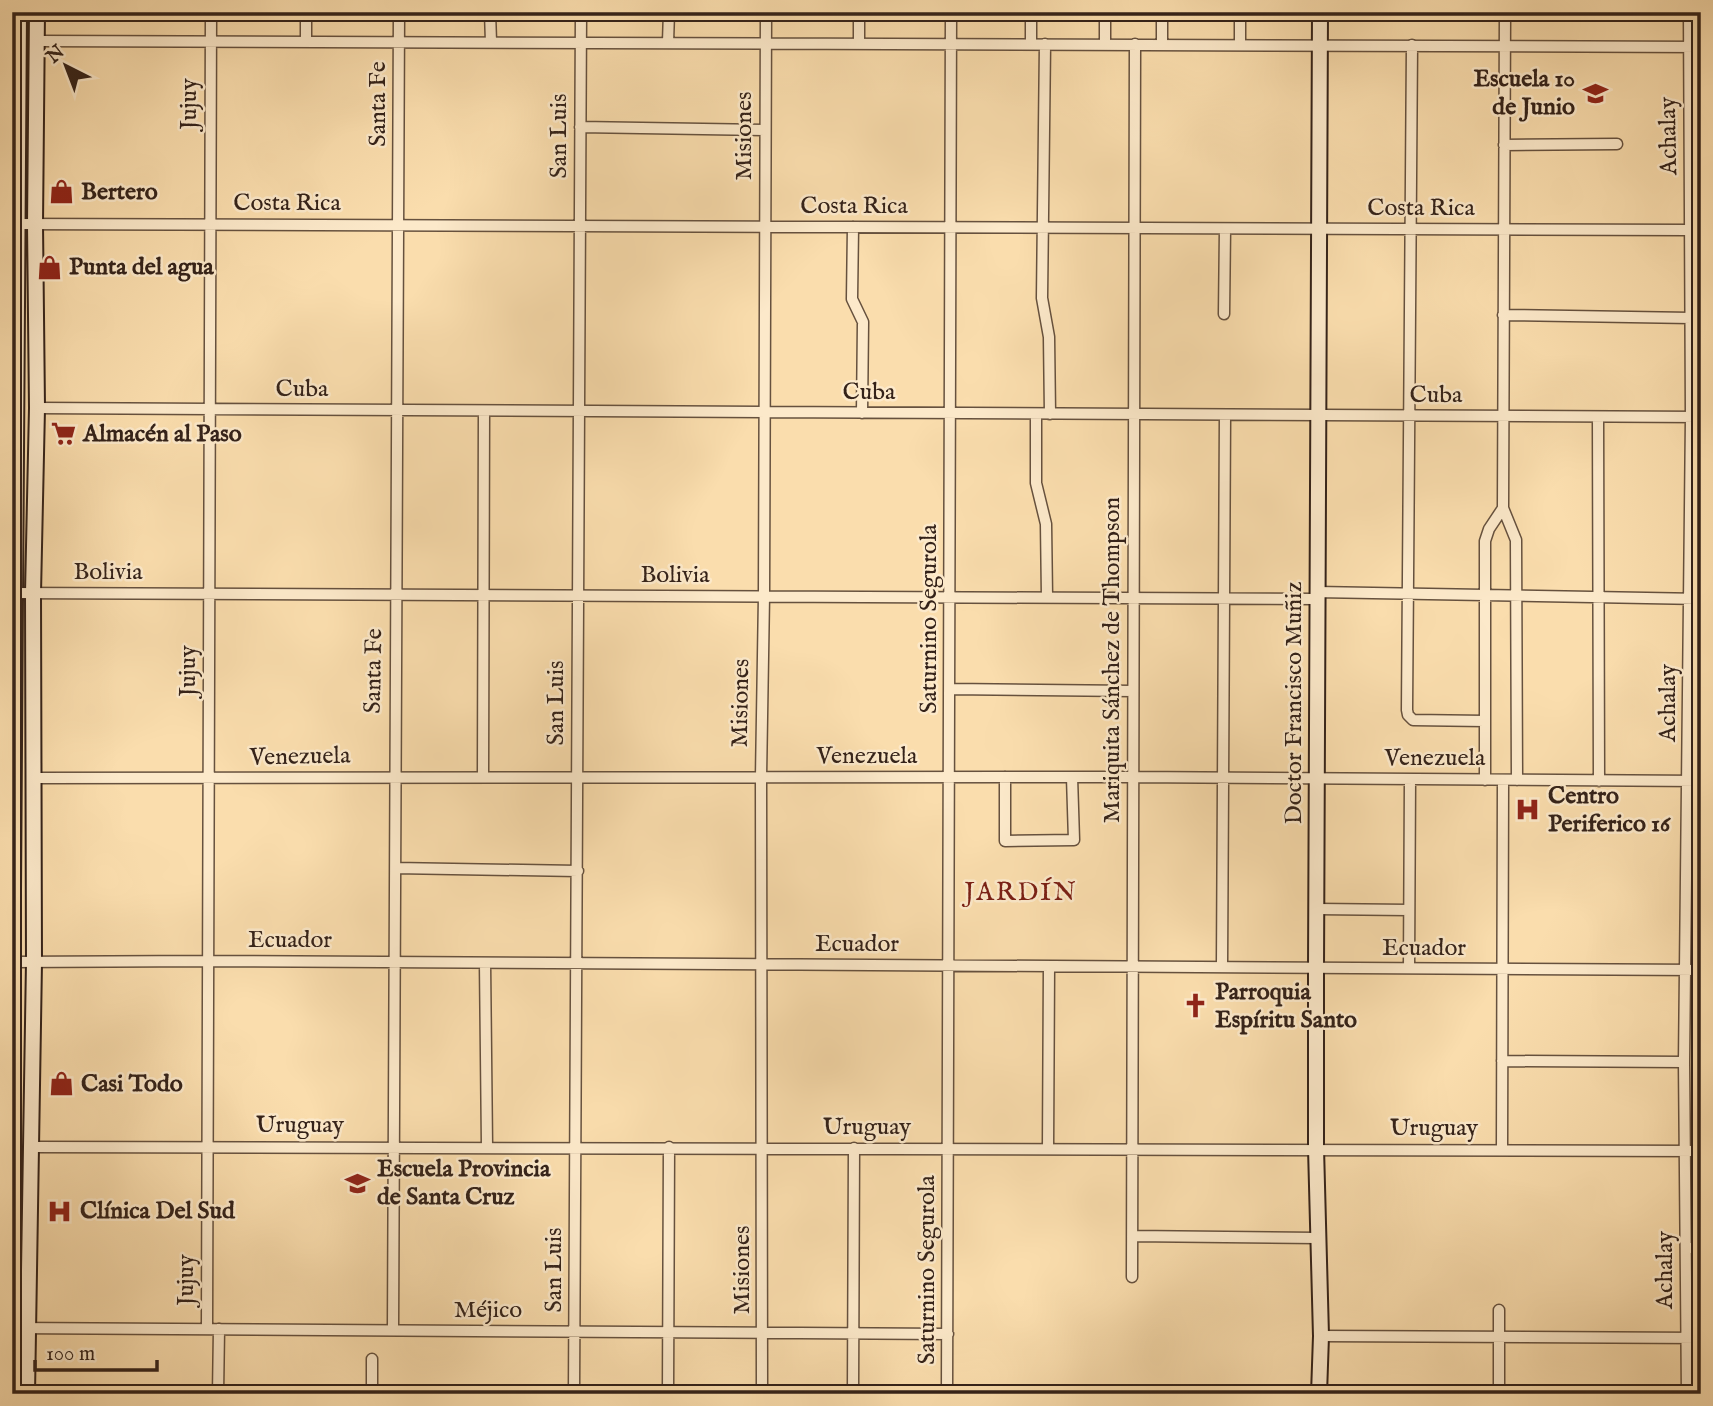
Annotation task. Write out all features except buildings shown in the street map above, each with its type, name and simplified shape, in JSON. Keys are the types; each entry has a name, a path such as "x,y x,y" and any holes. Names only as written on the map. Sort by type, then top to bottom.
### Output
{"main road":[{"path":"12,1036 16,37 19,12"},
{"path":"27,1394 20,1328 32,1147 37,12"},
{"name":"Doctor Francisco Muñiz","path":"1319,1394 1321,1336 1317,1238 1316,968 1320,12"}],"street":[{"name":"Jujuy","path":"207,1329 211,12"},
{"path":"306,12 306,41"},
{"name":"Santa Fe","path":"393,1331 399,12"},
{"path":"490,12 491,42"},
{"name":"San Luis","path":"575,1394 581,12"},
{"path":"668,12 668,42"},
{"name":"Misiones","path":"762,1394 761,776 766,12"},
{"path":"859,12 859,43"},
{"name":"Saturnino Segurola","path":"947,1394 951,12"},
{"path":"1031,12 1031,44"},
{"path":"1105,12 1105,44"},
{"path":"1162,12 1162,44"},
{"path":"1240,12 1240,44"},
{"path":"1505,12 1503,508 1516,540 1517,780"},
{"name":"Achalay","path":"1686,1394 1684,1062 1689,599 1696,417 1691,318 1691,230 1696,188 1689,12"},
{"path":"38,40 1701,47"},
{"path":"1045,44 1042,298 1049,337 1050,414"},
{"name":"Mariquita Sánchez de Thompson","path":"1132,1277 1135,44"},
{"path":"1412,45 1408,715 1413,720 1485,721"},
{"path":"580,127 765,130"},
{"path":"1504,145 1617,144"},
{"name":"Costa Rica","path":"15,224 1691,230"},
{"path":"853,227 852,299 863,322 862,413"},
{"path":"1224,314 1225,229"},
{"path":"1503,315 1691,318"},
{"name":"Cuba","path":"37,408 1696,417"},
{"path":"484,411 484,776"},
{"path":"1036,414 1036,483 1046,524 1046,597"},
{"path":"1222,967 1225,415"},
{"path":"1598,417 1599,780"},
{"path":"1485,780 1485,541 1489,528 1503,508"},
{"name":"Bolivia","path":"14,593 1133,598 1409,594 1701,599"},
{"path":"950,689 1133,691"},
{"name":"Venezuela","path":"34,778 761,776 1701,781"},
{"path":"1005,777 1005,841 1074,840 1072,777"},
{"path":"1409,968 1410,779"},
{"path":"1502,1149 1503,780"},
{"path":"395,868 578,871"},
{"path":"1317,909 1409,910"},
{"name":"Ecuador","path":"13,962 1701,970"},
{"path":"485,963 487,1146"},
{"path":"1048,1149 1049,966"},
{"path":"1502,1061 1684,1062"},
{"name":"Uruguay","path":"32,1147 1701,1151"},
{"path":"668,1394 669,1147"},
{"path":"853,1394 854,1148"},
{"path":"1132,1236 1317,1238"},
{"path":"1687,1248 1701,1248"},
{"path":"1499,1310 1499,1394"},
{"name":"Méjico","path":"20,1328 948,1334"},
{"path":"218,1394 219,1329"},
{"path":"1321,1336 1701,1338"},
{"path":"268,1394 372,1393 372,1359"}],"place":[{"name":"Escuela 10 de Junio","path":"1595,93"},
{"name":"Bertero","path":"61,192"},
{"name":"Punta del agua","path":"49,267"},
{"name":"Almacén al Paso","path":"63,434"},
{"name":"Centro Periferico 16","path":"1528,810"},
{"name":"Parroquia Espíritu Santo","path":"1195,1006"},
{"name":"Casi Todo","path":"61,1084"},
{"name":"Escuela Provincia de Santa Cruz","path":"357,1183"},
{"name":"Clínica Del Sud","path":"60,1211"}],"district":[{"name":"JARDÍN","path":"1021,892"}]}
